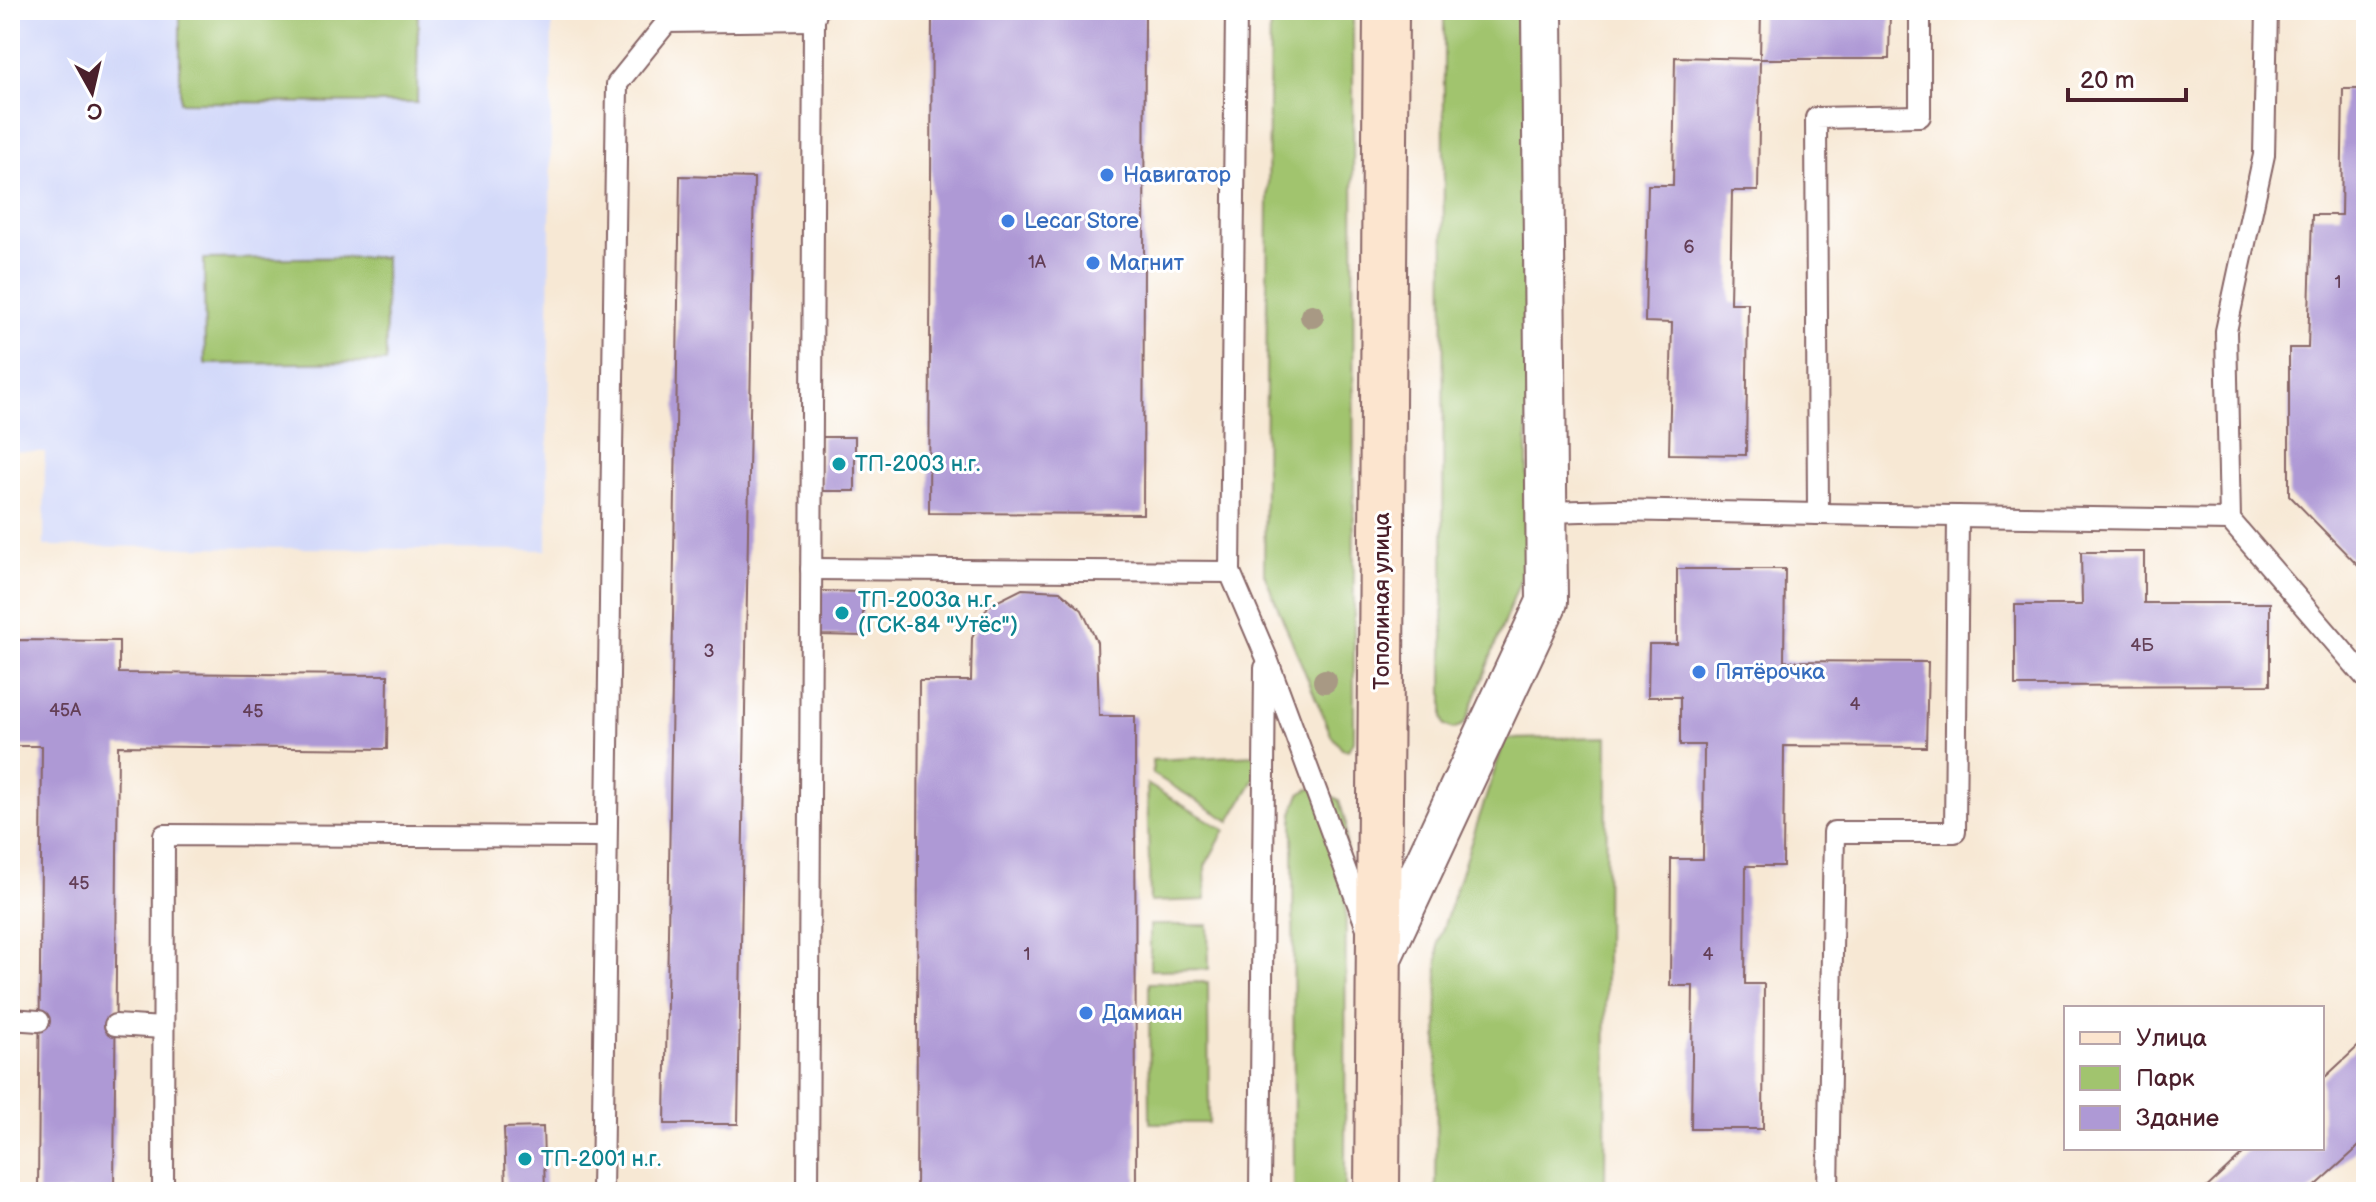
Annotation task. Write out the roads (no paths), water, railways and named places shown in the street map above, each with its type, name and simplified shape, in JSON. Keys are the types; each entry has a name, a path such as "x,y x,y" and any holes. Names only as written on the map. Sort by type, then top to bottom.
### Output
{"main road":[{"name":"Тополиная улица","path":"1377,1192 1386,10"}],"street":[{"path":"1379,962 1547,602 1542,10"}],"lane":[{"path":"1236,10 1230,572 1266,656 1379,962"},
{"path":"1818,514 1816,118 1920,116 1920,10"},
{"path":"2267,10 2264,155 2226,331 2230,520 2366,678"},
{"path":"602,1192 617,84 667,22 816,15 808,1192"},
{"path":"1548,512 1615,510 2230,520"},
{"path":"1828,1192 1834,832 1955,832 1958,516"},
{"path":"811,569 1230,572"},
{"path":"1260,1192 1266,656"},
{"path":"163,1192 164,835 606,837"},
{"path":"10,1019 39,1021"},
{"path":"115,1025 163,1028"}],"place":[{"name":"Навигатор","path":"1107,175"},
{"name":"Lecar Store","path":"1008,221"},
{"name":"Магнит","path":"1093,263"},
{"name":"ТП-2003 н.г.","path":"839,464"},
{"name":"ТП-2003а н.г. (ГСК-84 \"Утёс\")","path":"842,613"},
{"name":"Пятёрочка","path":"1699,672"},
{"name":"Дамиан","path":"1086,1013"},
{"name":"ТП-2001 н.г.","path":"525,1159"}]}
